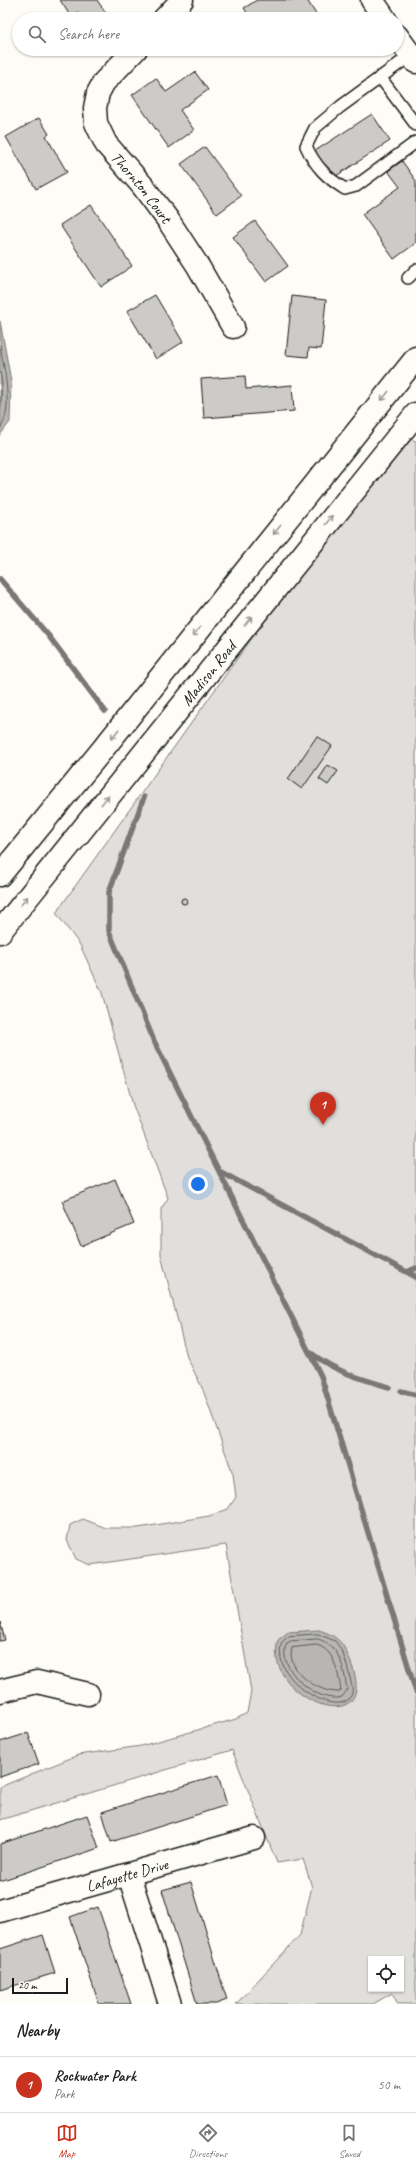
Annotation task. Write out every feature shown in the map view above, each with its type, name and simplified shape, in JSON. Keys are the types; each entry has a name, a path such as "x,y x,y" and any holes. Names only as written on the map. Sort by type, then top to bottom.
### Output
{"main road":[{"path":"171,12 182,0"},
{"path":"372,0 380,12"},
{"path":"404,46 414,60"},
{"name":"Thornton Court","path":"129,56 104,82 98,93 95,108 96,122 106,144 142,185 168,220 198,266 233,327"},
{"name":"Madison Road","path":"0,875 416,358"},
{"name":"Madison Road","path":"0,932 416,414"},
{"path":"0,1691 37,1682 88,1694"},
{"name":"Lafayette Drive","path":"0,1911 130,1875 254,1838"},
{"path":"130,1875 170,2004"}],"lane":[{"path":"414,60 380,78 315,128 306,146 312,160 328,178 345,190 356,186 416,142"},
{"path":"380,78 416,125"}],"shaded area":[{"path":"409,439 416,441 416,2004 398,2004 392,1993 373,2004 236,2004 300,1935 312,1887 303,1859 277,1863 232,1750 0,1820 0,1787 78,1755 141,1746 236,1719 247,1713 251,1691 226,1545 90,1565 76,1559 67,1540 70,1525 83,1519 106,1528 138,1528 209,1516 228,1509 236,1497 233,1474 203,1390 187,1357 161,1255 161,1209 168,1198 133,1105 102,993 80,945 56,913 291,583"}],"water":[{"path":"0,321 11,381 10,422 0,435"},
{"path":"319,1630 332,1635 340,1642 346,1650 351,1663 356,1687 350,1702 337,1707 320,1704 302,1695 287,1680 278,1661 278,1640 288,1632"}],"building":[{"path":"60,0 97,0 105,12 78,12 68,12"},
{"path":"257,0 307,0 315,12 247,12 244,8"},
{"path":"195,72 208,90 180,110 194,130 169,148 132,95 156,78 166,92"},
{"path":"372,114 390,141 333,178 315,151"},
{"path":"39,118 49,134 46,136 67,172 36,189 6,137"},
{"path":"205,147 241,196 217,214 181,164"},
{"path":"402,161 416,181 416,243 394,259 362,214 400,187 388,171"},
{"path":"91,205 132,266 101,287 60,225"},
{"path":"255,221 288,266 266,282 233,237"},
{"path":"155,295 183,342 156,359 127,311"},
{"path":"292,296 326,300 321,349 309,348 308,357 286,355"},
{"path":"245,376 246,389 292,385 294,411 204,418 201,379"},
{"path":"317,736 332,746 302,789 288,779"},
{"path":"328,765 338,771 328,785 319,779"},
{"path":"184,898 187,901 184,904 181,901"},
{"path":"115,1179 134,1224 81,1246 62,1201"},
{"path":"0,1622 5,1640 0,1641"},
{"path":"28,1733 39,1764 0,1777 0,1742"},
{"path":"218,1775 227,1805 111,1842 102,1812"},
{"path":"87,1815 99,1848 0,1881 0,1844"},
{"path":"191,1882 227,2000 216,2004 197,2004 162,1890"},
{"path":"98,1907 131,2004 99,2004 70,1917"},
{"path":"43,1935 55,1973 0,1990 0,1949"}],"waterway":[{"path":"0,579 48,635 105,711"},
{"path":"144,797 109,892 109,931 154,1041 321,1376 416,1692"},
{"path":"219,1171 416,1277"},
{"path":"407,1272 416,1268"},
{"path":"311,1353 338,1370 389,1387"},
{"path":"401,1391 416,1395"}],"place":[{"name":"Rockwater Park","path":"323,1125"}]}
